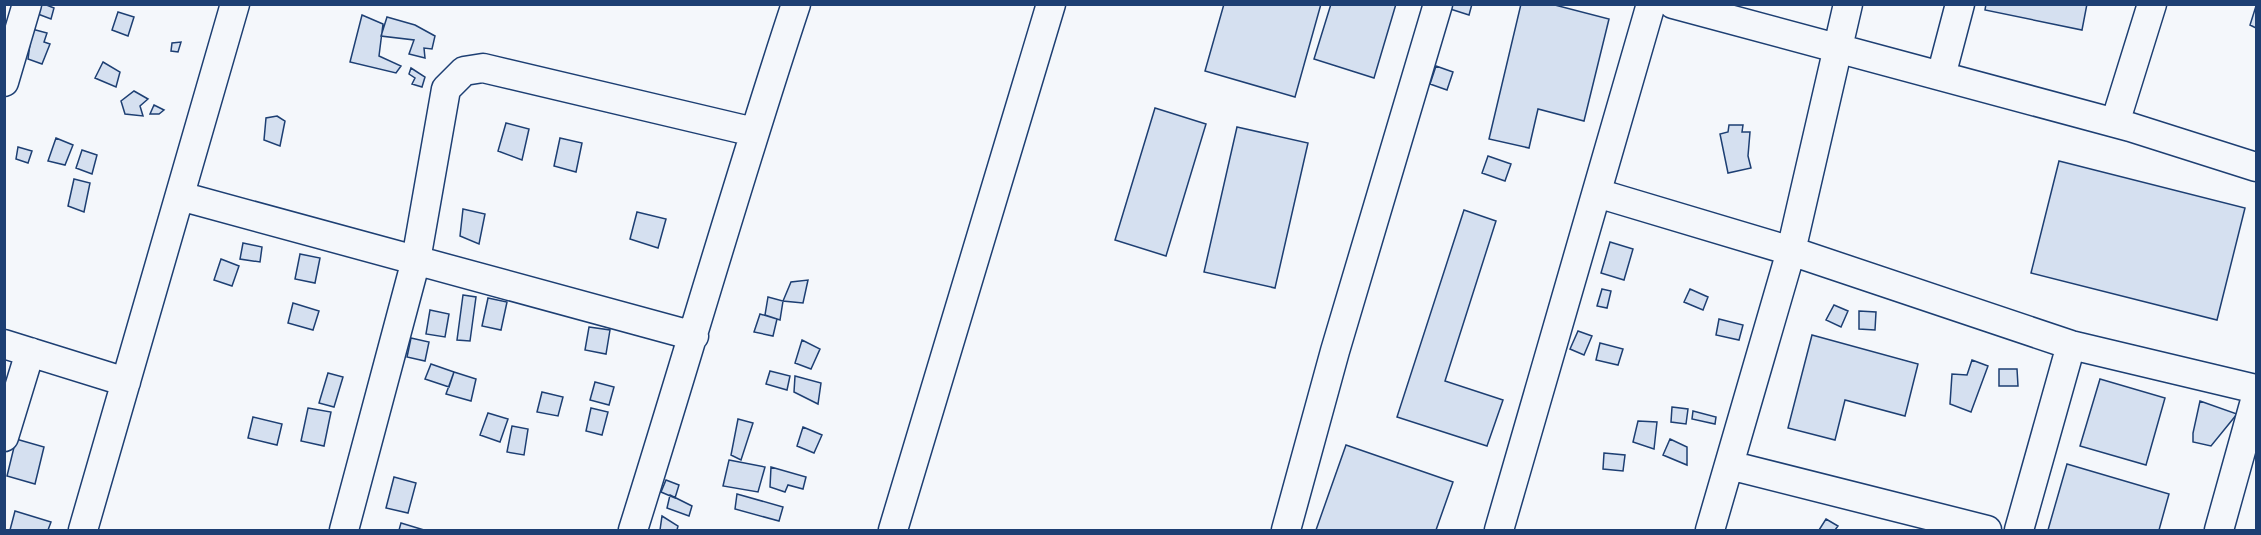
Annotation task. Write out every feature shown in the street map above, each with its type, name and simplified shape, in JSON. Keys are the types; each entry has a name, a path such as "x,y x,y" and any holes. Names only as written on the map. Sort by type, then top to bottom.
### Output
{"street":[{"path":"4,82 27,4"},
{"path":"83,531 235,4"},
{"path":"633,531 754,132 796,4"},
{"path":"893,531 1051,4"},
{"path":"1286,531 1335,351 1438,4"},
{"path":"1498,531 1652,4"},
{"path":"1673,4 2115,123 2256,167"},
{"path":"1710,531 1791,251 1848,4"},
{"path":"1941,76 1960,4"},
{"path":"2115,123 2152,4"},
{"path":"344,531 416,260 446,90 464,71 483,68 754,132"},
{"path":"1596,193 1791,251 2071,345 2256,389"},
{"path":"180,196 694,336"},
{"path":"2019,531 2071,345"},
{"path":"4,437 17,348 126,382"},
{"path":"2219,531 2256,397"},
{"path":"1729,465 1986,531"}],"building":[{"path":"32,4 44,4 54,8 51,19 30,11"},
{"path":"1224,4 1321,4 1295,97 1205,71"},
{"path":"1331,4 1396,4 1374,78 1314,59"},
{"path":"1445,4 1472,4 1469,15 1444,7"},
{"path":"1521,4 1551,4 1609,19 1584,121 1538,109 1529,148 1489,139"},
{"path":"1986,4 2087,4 2082,30 1985,10"},
{"path":"2256,6 2256,28 2250,25"},
{"path":"118,12 134,17 128,36 112,30"},
{"path":"362,15 383,24 379,56 401,66 396,73 350,62"},
{"path":"387,17 415,25 435,36 432,49 424,48 425,58 409,54 414,40 381,36"},
{"path":"32,29 47,33 44,42 50,44 42,64 28,59"},
{"path":"181,42 178,52 171,51 172,43"},
{"path":"103,62 120,72 116,87 95,78"},
{"path":"1436,66 1453,72 1447,90 1430,84"},
{"path":"411,68 425,77 422,87 412,84 415,78 409,74"},
{"path":"134,91 148,99 140,106 143,116 125,114 121,101"},
{"path":"154,105 164,110 159,114 150,114"},
{"path":"1155,108 1206,124 1166,256 1115,240"},
{"path":"277,116 285,121 280,146 264,140 266,118"},
{"path":"506,123 529,129 522,160 498,151"},
{"path":"1729,125 1743,125 1742,132 1750,132 1748,156 1751,168 1728,173 1720,134 1728,132"},
{"path":"1237,127 1308,143 1275,288 1204,272"},
{"path":"56,138 73,145 65,165 48,161"},
{"path":"560,138 582,143 576,172 554,166"},
{"path":"18,147 32,151 28,163 16,159"},
{"path":"82,150 97,155 92,174 76,168"},
{"path":"1488,156 1511,164 1505,181 1482,173"},
{"path":"2059,161 2245,208 2217,320 2031,273"},
{"path":"74,179 90,183 84,212 68,206"},
{"path":"463,209 485,214 479,244 460,236"},
{"path":"1464,210 1496,221 1445,381 1503,400 1487,446 1397,417"},
{"path":"637,212 666,219 658,248 630,239"},
{"path":"1610,242 1633,249 1624,280 1601,273"},
{"path":"243,243 262,247 260,262 240,259"},
{"path":"300,254 320,258 315,283 295,279"},
{"path":"221,259 239,266 232,286 214,280"},
{"path":"808,280 803,303 783,301 791,282"},
{"path":"1602,289 1611,291 1607,308 1597,306"},
{"path":"1690,289 1708,297 1703,310 1684,302"},
{"path":"463,295 476,297 470,341 457,340"},
{"path":"768,297 783,301 780,320 765,315"},
{"path":"488,298 507,302 501,330 482,326"},
{"path":"293,303 319,311 313,330 288,323"},
{"path":"1834,305 1848,311 1841,327 1826,320"},
{"path":"430,310 449,314 445,337 426,334"},
{"path":"1859,311 1876,312 1875,330 1859,329"},
{"path":"760,314 777,319 773,336 754,332"},
{"path":"1719,319 1743,325 1739,340 1716,335"},
{"path":"589,327 610,330 606,354 585,350"},
{"path":"1578,331 1592,336 1584,355 1570,349"},
{"path":"1812,335 1918,364 1905,416 1845,400 1835,440 1788,428"},
{"path":"411,338 429,342 425,361 407,357"},
{"path":"802,340 820,349 811,369 795,363"},
{"path":"1600,343 1623,349 1618,365 1596,360"},
{"path":"1972,360 1988,366 1971,412 1950,404 1952,374 1967,375"},
{"path":"431,364 454,372 449,387 425,379"},
{"path":"1999,369 2017,369 2018,386 1999,386"},
{"path":"770,371 790,376 787,390 766,384"},
{"path":"454,372 476,379 471,401 446,394"},
{"path":"328,373 343,377 334,407 319,403"},
{"path":"795,376 821,383 818,404 794,392"},
{"path":"2100,379 2165,398 2146,465 2080,446"},
{"path":"595,382 614,387 609,405 590,400"},
{"path":"542,392 563,397 558,416 537,412"},
{"path":"2200,401 2237,414 2211,446 2193,442"},
{"path":"1672,407 1688,409 1686,424 1671,422"},
{"path":"308,408 331,412 324,446 301,441"},
{"path":"591,408 608,412 602,435 586,431"},
{"path":"1693,411 1716,417 1715,424 1692,419"},
{"path":"488,413 508,419 500,442 480,435"},
{"path":"253,417 282,424 277,445 248,438"},
{"path":"738,419 753,423 741,460 731,455"},
{"path":"1638,421 1657,422 1654,449 1633,442"},
{"path":"512,426 528,429 524,455 507,452"},
{"path":"803,427 822,435 814,453 797,446"},
{"path":"16,439 44,447 35,484 7,476"},
{"path":"1670,439 1687,447 1687,465 1663,455"},
{"path":"1346,445 1453,482 1436,530 1316,530"},
{"path":"1604,453 1625,455 1623,471 1603,469"},
{"path":"729,460 765,467 758,492 723,486"},
{"path":"2067,464 2169,494 2159,530 2048,530"},
{"path":"771,467 806,477 803,489 788,485 785,492 770,487"},
{"path":"394,477 416,483 408,513 386,508"},
{"path":"666,480 679,485 675,498 661,492"},
{"path":"737,494 783,507 779,521 735,509"},
{"path":"670,495 692,506 689,516 667,508"},
{"path":"15,511 51,522 48,530 10,530"},
{"path":"662,516 678,526 677,530 660,530"},
{"path":"1826,519 1838,526 1835,530 1819,530"},
{"path":"401,523 424,530 399,530"}]}
